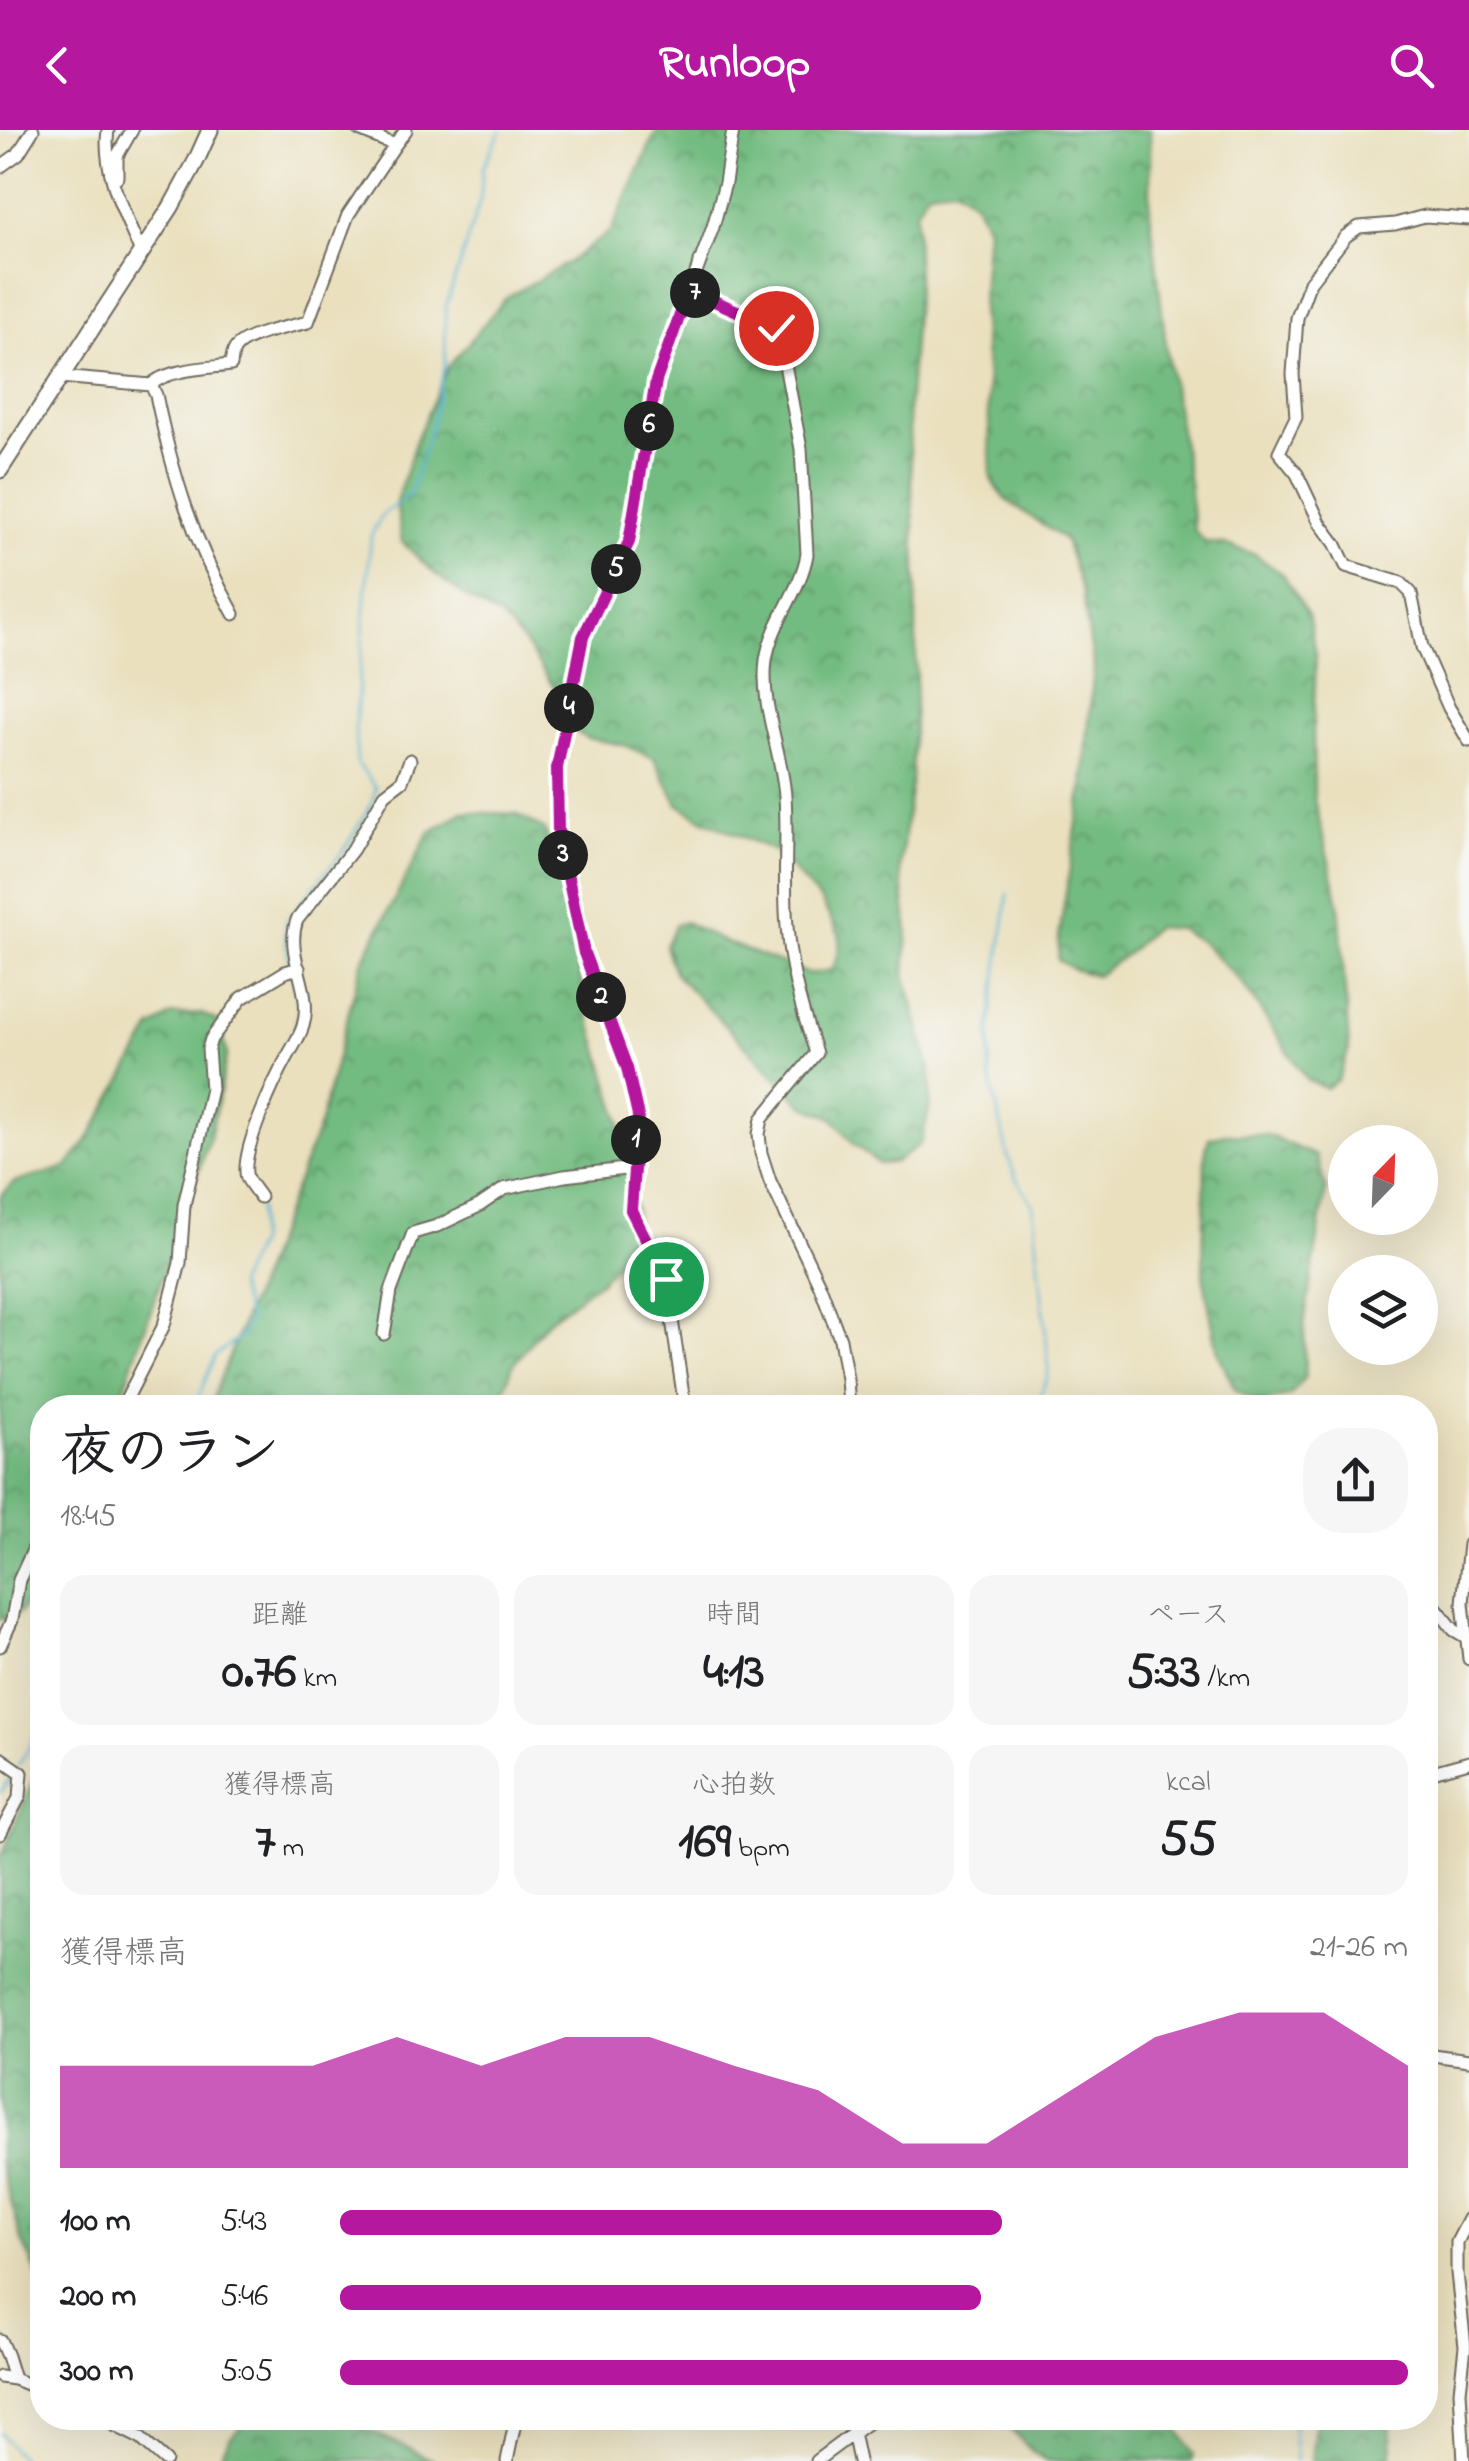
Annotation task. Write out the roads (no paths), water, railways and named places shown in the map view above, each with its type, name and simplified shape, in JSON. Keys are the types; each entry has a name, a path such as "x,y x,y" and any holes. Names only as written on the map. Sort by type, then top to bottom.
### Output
{"main road":[{"path":"0,470 171,206 210,130"}],"street":[{"path":"0,167 18,154 33,130"},
{"path":"108,130 105,149 141,253"},
{"path":"117,190 117,156 132,130"},
{"path":"359,130 395,145"},
{"path":"150,385 157,378 188,370 231,365 232,352 250,338 308,322 348,215 406,130"},
{"path":"683,1395 666,1279 631,1210 638,1116 627,1068 584,953 558,830 557,768 583,637 629,542 656,381 713,228 733,130"},
{"path":"1469,219 1425,216 1396,224 1359,227 1346,236 1310,282 1297,318 1293,374 1296,417 1279,452 1297,474 1346,566 1400,583 1411,593 1422,647 1448,708 1469,741"},
{"path":"689,290 776,328 802,449 805,569 770,643 766,666 785,793 786,925 792,972 816,1053 762,1119 759,1134 770,1181 820,1286 840,1340 848,1395"},
{"path":"60,376 150,385"},
{"path":"150,385 156,395 184,508 209,569 234,614"},
{"path":"260,1197 248,1179 250,1143 302,1030 308,1007 292,970 292,932 296,920 353,849 385,794 402,782 410,760"},
{"path":"129,1395 164,1325 180,1263 184,1205 211,1089 211,1039 242,998 292,970"},
{"path":"384,1334 392,1291 414,1234 480,1206 504,1189 564,1176 634,1168"},
{"path":"1469,1544 1463,1603 1469,1658"},
{"path":"0,1646 12,1620 18,1580 30,1556"},
{"path":"1438,1610 1454,1630 1466,1637"},
{"path":"1438,1770 1469,1762"},
{"path":"0,1834 20,1796 11,1766"},
{"path":"1438,2056 1469,2060"},
{"path":"1464,2461 1466,2439 1460,2391 1465,2346 1457,2242 1469,2218"},
{"path":"0,2340 8,2356 7,2378"},
{"path":"131,2430 166,2461"},
{"path":"506,2461 513,2430"},
{"path":"851,2430 858,2461"},
{"path":"816,2461 859,2430"}],"waterway":[{"path":"291,967 285,936 287,920 344,850 372,803 376,788 357,763 355,730 371,536 382,515 410,494 445,364 446,306 480,200 483,168 501,130"},
{"path":"1008,894 990,1030 990,1076 1008,1157 1033,1205 1049,1367 1040,1395"},
{"path":"268,1084 295,1028 300,1008 293,975"},
{"path":"242,1178 241,1154 255,1114"},
{"path":"199,1395 215,1356 241,1336 249,1319 237,1286 257,1243 259,1208 251,1194"},
{"path":"18,1766 30,1746"},
{"path":"0,1793 14,1773"},
{"path":"1293,2430 1296,2461"},
{"path":"0,2433 23,2461"}]}
